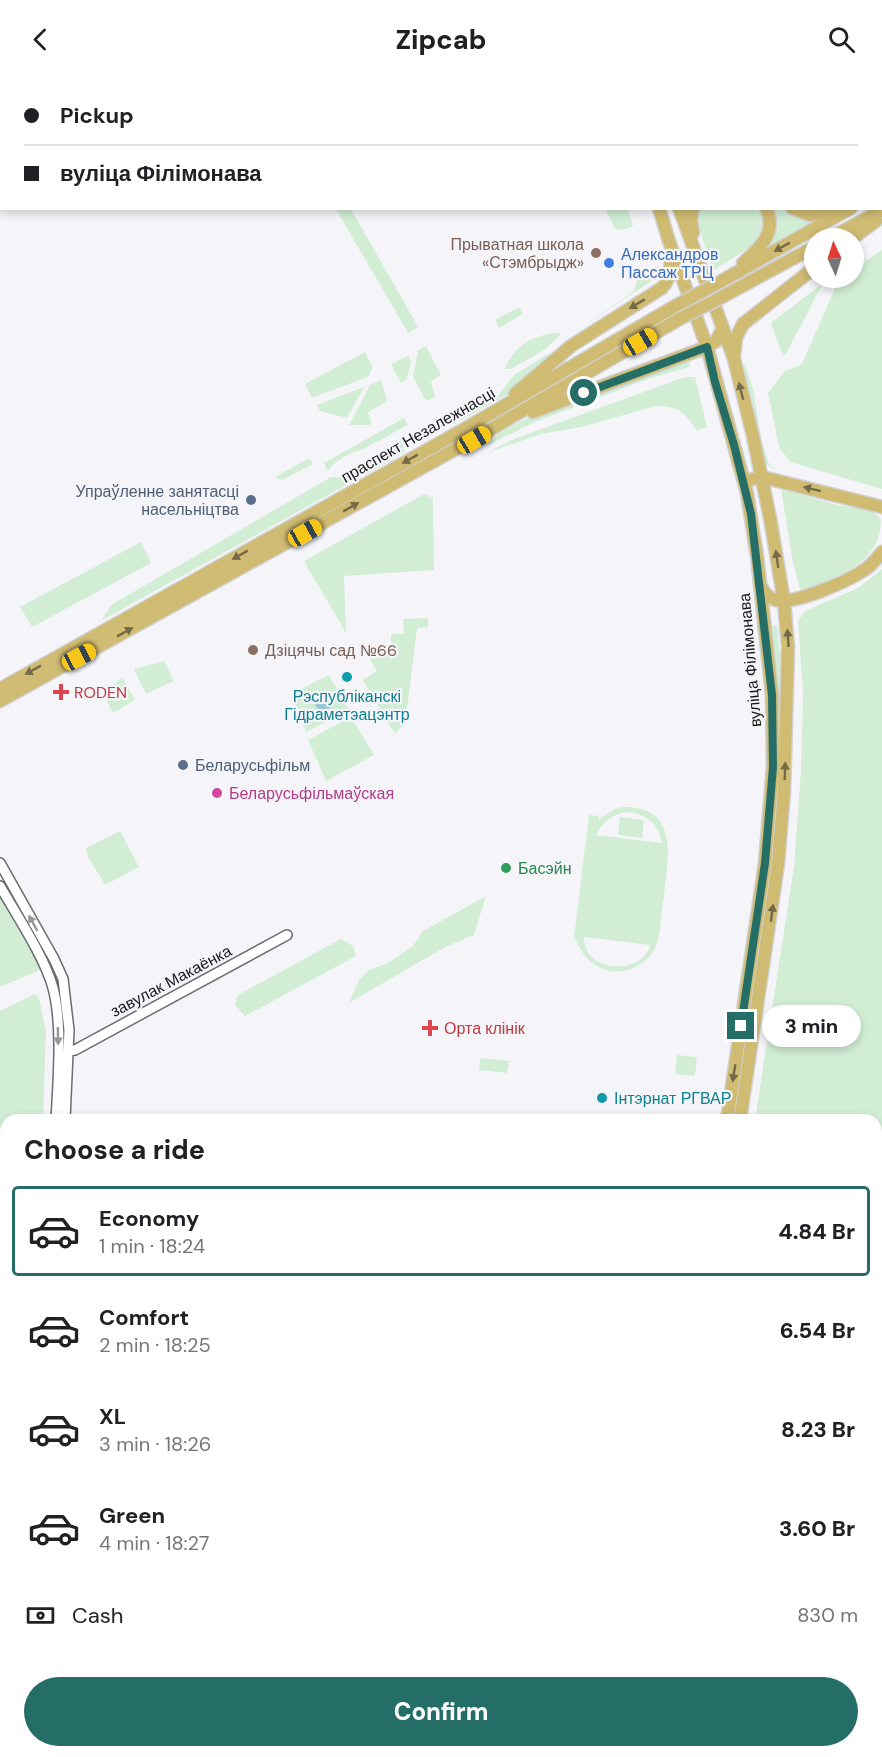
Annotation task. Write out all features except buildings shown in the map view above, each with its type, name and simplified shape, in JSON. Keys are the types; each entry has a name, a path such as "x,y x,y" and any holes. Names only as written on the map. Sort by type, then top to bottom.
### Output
{"main road":[{"name":"вуліца Філімонава","path":"660,210 707,347 744,481 751,514 760,583 773,704 776,812 728,1114"},
{"name":"вуліца Філімонава","path":"680,210 734,357 762,477 784,601 788,647 771,921 741,1114"},
{"path":"693,210 692,229 698,257"},
{"path":"722,280 760,248 768,237 770,217 767,210"},
{"path":"797,210 810,215 836,210"},
{"name":"праспект Незалежнасці","path":"0,688 847,210"},
{"path":"849,228 882,210"},
{"path":"864,230 882,216"},
{"path":"498,408 571,345 662,288 668,281 670,272 669,241"},
{"name":"праспект Незалежнасці","path":"0,701 495,427 681,318 804,252"},
{"path":"734,357 736,338 743,324 804,276"},
{"path":"495,427 707,347 716,341 723,328"},
{"path":"744,481 762,477 881,509"},
{"path":"760,583 768,596 776,600 802,598 851,578 867,568 882,552"}],"street":[{"path":"0,863 61,974 66,995 69,1051 65,1114"},
{"path":"0,886 50,979 56,1000 56,1114"},
{"name":"завулак Макаёнка","path":"69,1051 75,1050 287,935"},
{"path":"50,979 61,974"}],"green space":[{"path":"337,210 352,210 418,327 408,333"},
{"path":"606,210 628,210 633,226 622,230 615,229"},
{"path":"698,210 762,210 766,218 759,242 712,271 700,232"},
{"path":"771,210 789,210 812,222 761,251 774,232"},
{"path":"882,250 882,489 790,462 779,447 768,393 785,371 802,364 835,288 864,288 864,262"},
{"path":"640,274 653,279 567,337 633,292"},
{"path":"816,288 820,288 786,354 783,355 772,322"},
{"path":"519,307 523,314 499,328 495,320"},
{"path":"560,333 561,335 544,350 511,369 505,369 514,354 527,342 542,335"},
{"path":"426,346 441,375 431,381 435,397 426,401 413,377 418,350"},
{"path":"365,352 373,367 368,377 312,398 305,384"},
{"path":"555,353 508,394 460,421 459,419 496,398 514,375 546,355"},
{"path":"408,356 411,362 407,379 401,383 391,364"},
{"path":"691,359 689,367 645,380 535,422 487,446 499,433 533,415"},
{"path":"743,364 753,388 761,438 769,464 779,473 766,464"},
{"path":"685,377 695,377 707,427 697,431 681,412 670,407 656,406 581,427 541,434 486,453 514,439"},
{"path":"381,380 387,400 368,412 370,425 349,425 370,385"},
{"path":"364,387 347,418 320,411 317,405"},
{"path":"404,418 408,425 345,456 328,471 324,463"},
{"path":"406,437 408,441 403,444 404,453 365,475 361,473 360,470 369,457"},
{"path":"309,458 313,464 282,480 275,477"},
{"path":"331,477 348,478 348,484 101,621 111,605"},
{"path":"781,489 841,506 870,508 881,519 879,535 873,548 853,568 827,582 801,592 793,563"},
{"path":"424,494 433,498 434,570 344,576 346,633 304,561"},
{"path":"141,542 151,563 32,627 20,607"},
{"path":"882,569 882,1114 756,1114 794,866 801,770 803,693 798,621 805,611 858,588"},
{"path":"428,618 428,627 417,628 408,702 403,725 395,734 363,680 377,671 365,651 391,644 391,634 404,634 403,619"},
{"path":"777,625 780,655 779,787 777,786 778,694 770,626"},
{"path":"164,661 174,681 146,694 134,669"},
{"path":"329,675 349,710 306,732 291,694"},
{"path":"122,677 135,700 113,713 103,693"},
{"path":"351,717 374,755 326,781 308,740"},
{"path":"623,807 641,809 654,815 662,825 668,851 656,947 642,963 624,971 605,970 595,965 581,951 574,937 589,815 599,816 599,819","holes":["627,812 646,817 655,825 662,843 596,835 608,819","584,937 650,945 650,947 643,957 634,963 611,966 592,957 586,948"]},
{"path":"620,817 644,820 642,838 618,835"},
{"path":"120,831 139,867 105,885 88,857 86,848"},
{"path":"0,893 42,969 0,987"},
{"path":"486,896 474,935 445,947 349,1003 359,980 369,970 388,963 413,946 423,931"},
{"path":"341,939 353,946 356,956 245,1016 235,1005 238,995"},
{"path":"35,994 39,998 46,1032 43,1114 0,1114 0,1011"},
{"path":"677,1055 697,1057 695,1076 675,1074"},
{"path":"480,1058 509,1061 507,1073 479,1070"}],"water":[{"path":"323,690 333,706 320,714 311,697"}],"place":[{"name":"Прыватная школа «Стэмбрыдж»","path":"596,253"},
{"name":"Александров Пассаж ТРЦ","path":"609,263"},
{"name":"Упраўленне занятасці насельніцтва","path":"251,500"},
{"name":"Дзіцячы сад №66","path":"253,650"},
{"name":"Рэспубліканскі Гідраметэацэнтр","path":"347,677"},
{"name":"RODEN","path":"61,692"},
{"name":"Беларусьфільм","path":"183,765"},
{"name":"Беларусьфільмаўская","path":"217,793"},
{"name":"Басэйн","path":"506,868"},
{"name":"Орта клінік","path":"430,1028"},
{"name":"Інтэрнат РГВАР","path":"602,1098"}],"route":[{"path":"584,393 707,347 744,481 751,514 771,681 773,767 765,863 741,1026"}]}
